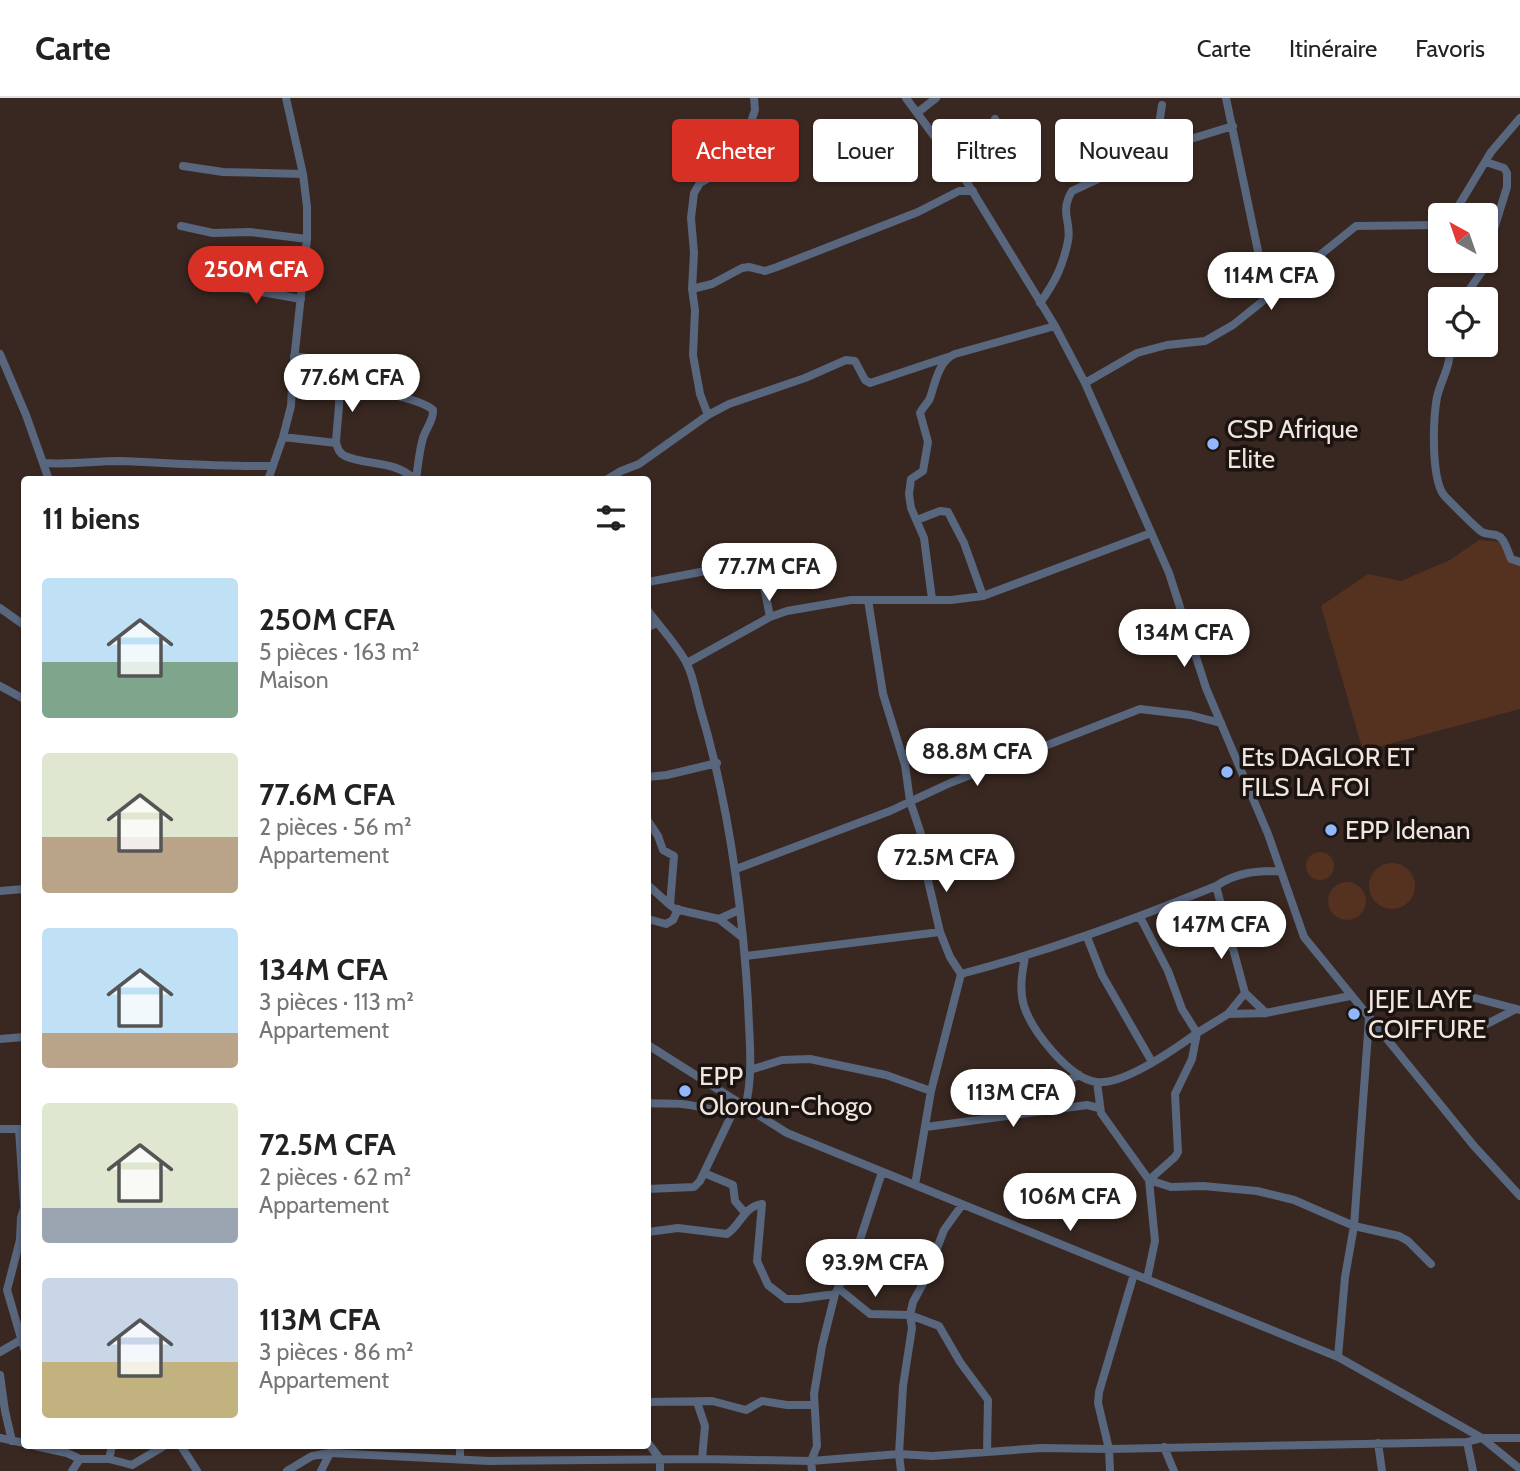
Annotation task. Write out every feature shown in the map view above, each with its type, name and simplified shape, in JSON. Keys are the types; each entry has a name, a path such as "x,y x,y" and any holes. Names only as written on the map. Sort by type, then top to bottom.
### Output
{"street":[{"path":"269,476 291,406 307,239 303,174 286,98"},
{"path":"708,415 700,394 693,355 695,310 691,218 696,187 719,172 731,145 750,125 755,110 754,98"},
{"path":"906,98 932,133"},
{"path":"917,113 936,98"},
{"path":"1226,98 1265,298"},
{"path":"1160,119 1162,104"},
{"path":"1460,203 1491,152 1520,118"},
{"path":"1193,139 1233,126"},
{"path":"1486,162 1504,167 1508,180 1498,214"},
{"path":"183,166 223,172 303,174"},
{"path":"967,182 1055,326 1085,383 1168,573 1192,649 1268,834 1304,937 1474,1146 1520,1196"},
{"path":"1040,303 1063,267 1069,239 1066,208 1072,191 1089,182"},
{"path":"692,289 724,278 742,268 765,271 895,222 959,191 973,191"},
{"path":"1085,383 1137,353 1167,345 1208,340 1233,324 1356,226 1428,225"},
{"path":"181,226 213,233 250,232 307,239"},
{"path":"217,284 301,299"},
{"path":"613,476 639,464 708,415 729,404 805,378 846,360 855,361 865,380 870,383 1055,326"},
{"path":"0,354 48,476"},
{"path":"294,356 313,358 333,370 339,384 336,443 338,451 345,456 388,465 411,476"},
{"path":"932,599 924,538 911,508 909,484 925,466 928,442 920,413 930,397 939,370 948,357"},
{"path":"1449,357 1449,368 1437,397 1434,422 1433,446 1438,480 1443,494 1484,534 1497,535 1503,540 1511,559 1520,562"},
{"path":"339,384 406,399 429,406 433,410 420,449 416,476"},
{"path":"283,437 336,443"},
{"path":"44,463 117,461 192,466 271,466"},
{"path":"917,520 940,511 948,512 964,543 983,597"},
{"path":"687,663 770,617 788,611 851,600 951,600 983,597 1151,533"},
{"path":"651,581 716,569 745,559 751,562 758,572 770,617"},
{"path":"868,600 883,694 905,765 910,801 921,834 926,872 940,932 950,957 961,974 932,1091 915,1185"},
{"path":"0,608 21,623"},
{"path":"651,615 687,663 717,764 736,869 746,956 750,1070 745,1108"},
{"path":"651,625 657,622"},
{"path":"0,686 21,697"},
{"path":"736,869 1140,709 1189,715 1221,723"},
{"path":"651,777 717,764"},
{"path":"651,826 663,850 674,856 673,920 666,924 651,920"},
{"path":"961,974 1087,937 1216,886 1228,878 1244,873 1280,871"},
{"path":"1216,886 1245,993 1266,1013"},
{"path":"651,888 674,907 719,919 742,937"},
{"path":"0,891 21,889"},
{"path":"719,919 739,911"},
{"path":"1140,917 1168,971 1182,1009 1197,1033 1192,1059 1175,1094 1178,1152 1149,1180"},
{"path":"746,956 940,932"},
{"path":"1087,937 1102,975 1152,1062"},
{"path":"1025,957 1021,992 1029,1017 1054,1053 1079,1075 1097,1082 1138,1072 1228,1014 1245,993"},
{"path":"1228,1014 1266,1013 1350,996"},
{"path":"1475,998 1518,1010"},
{"path":"1482,1022 1485,1025 1491,1024 1518,1010"},
{"path":"1338,1357 1345,1277 1354,1226 1369,1019"},
{"path":"0,1039 21,1037"},
{"path":"651,1047 787,1133 1338,1357 1482,1438 1520,1469"},
{"path":"750,1070 782,1060 810,1059 886,1075 932,1091"},
{"path":"1022,1113 1042,1092 1079,1075"},
{"path":"1097,1082 1099,1108 1149,1180 1155,1241 1147,1279"},
{"path":"651,1103 683,1104 733,1112 745,1108"},
{"path":"926,1126 1087,1105 1099,1108"},
{"path":"651,1189 694,1186 704,1173 733,1112"},
{"path":"0,1129 21,1129"},
{"path":"812,1466 817,1446 814,1405 822,1346 836,1291 854,1258 882,1172"},
{"path":"704,1173 733,1185 735,1201 745,1213"},
{"path":"1149,1180 1171,1187 1203,1186 1257,1191 1294,1200 1354,1226 1399,1236 1408,1241 1431,1264"},
{"path":"651,1232 678,1228 727,1234 745,1213 760,1203 763,1205 757,1261 768,1285 778,1294 799,1299 836,1291 870,1314 910,1315 939,1325 960,1362 987,1396 990,1405 987,1452"},
{"path":"901,1471 899,1454 912,1328 910,1315 944,1230 962,1205"},
{"path":"21,1232 7,1290 21,1336"},
{"path":"1110,1471 1110,1449 1100,1413 1099,1392 1134,1274"},
{"path":"0,1352 21,1343"},
{"path":"0,1375 12,1441"},
{"path":"651,1402 712,1401 746,1410 762,1401 814,1405"},
{"path":"697,1402 705,1426 702,1459"},
{"path":"0,1438 21,1442"},
{"path":"286,1471 312,1456 358,1450 489,1461 702,1459 812,1466 899,1454 932,1457 1041,1448 1467,1442 1482,1438 1520,1438"},
{"path":"1467,1442 1473,1471"},
{"path":"1378,1443 1382,1471"},
{"path":"651,1447 660,1460 660,1471"},
{"path":"1164,1447 1174,1471"},
{"path":"50,1449 80,1459 109,1459 135,1468 160,1449"},
{"path":"109,1459 111,1449"},
{"path":"183,1449 197,1471"},
{"path":"460,1449 460,1459"},
{"path":"312,1456 321,1470 330,1453"},
{"path":"72,1471 80,1459"},
{"path":"489,1461 489,1471"}],"shaded area":[{"path":"1479,540 1503,542 1520,563 1520,709 1363,751 1321,606 1368,574 1401,581 1450,560"},
{"path":"1320,852 1330,856 1334,866 1330,876 1320,880 1310,876 1306,866 1310,856"},
{"path":"1392,863 1408,870 1415,886 1408,902 1392,909 1376,902 1369,886 1376,870"},
{"path":"1347,882 1361,887 1366,901 1361,915 1347,920 1333,915 1328,901 1333,887"}],"place":[{"name":"CSP Afrique Elite","path":"1213,444"},
{"name":"Ets DAGLOR ET FILS LA FOI","path":"1227,772"},
{"name":"EPP Idenan","path":"1331,830"},
{"name":"JEJE LAYE COIFFURE","path":"1354,1014"},
{"name":"EPP Oloroun-Chogo","path":"685,1091"}]}
